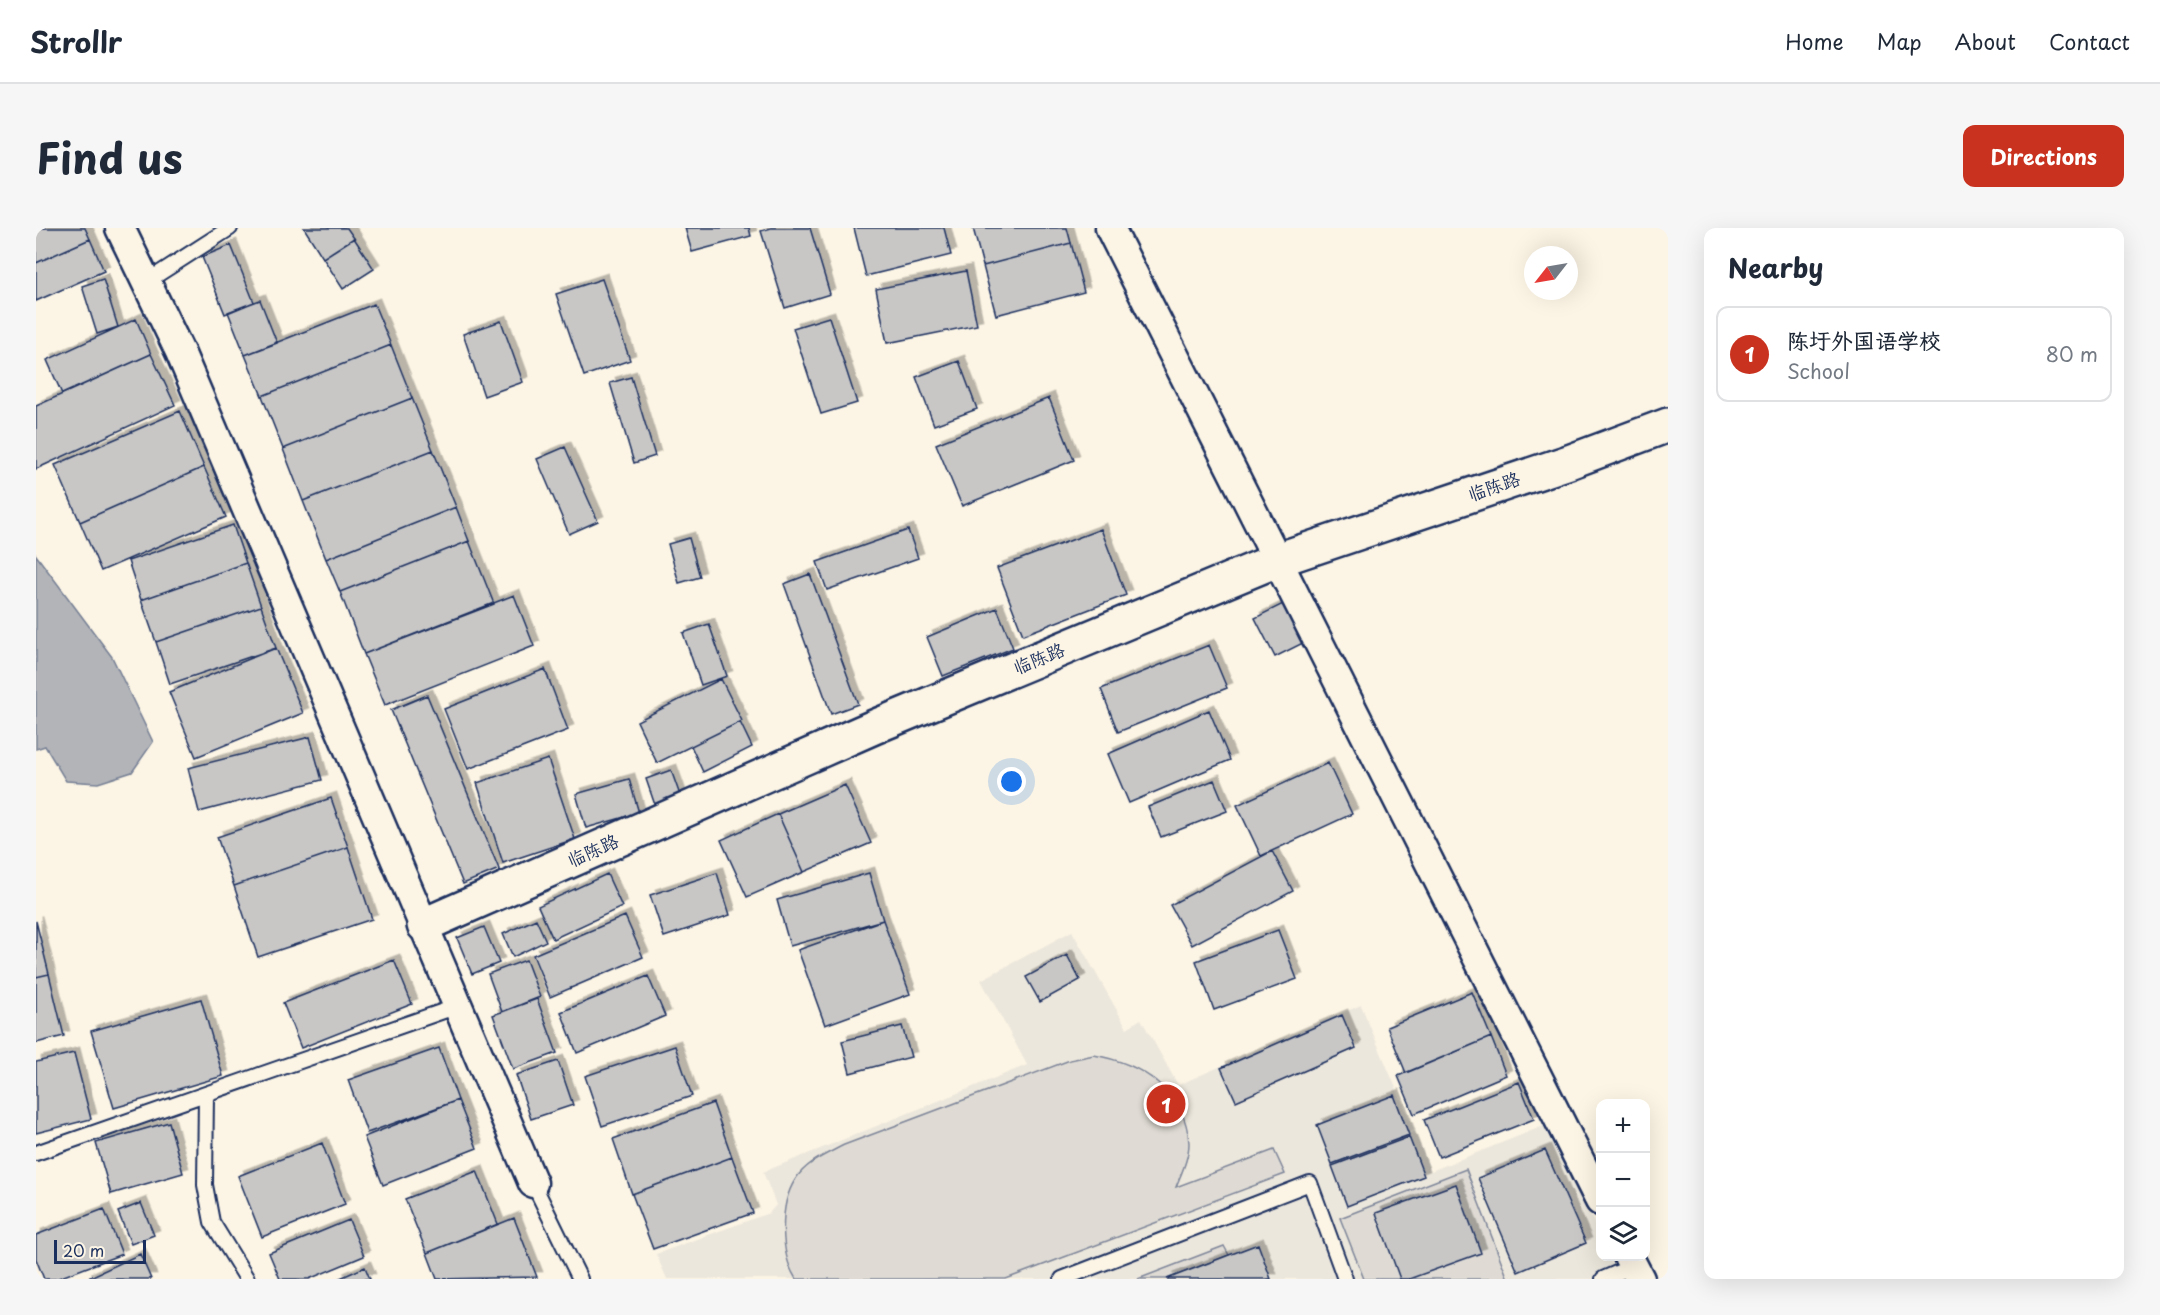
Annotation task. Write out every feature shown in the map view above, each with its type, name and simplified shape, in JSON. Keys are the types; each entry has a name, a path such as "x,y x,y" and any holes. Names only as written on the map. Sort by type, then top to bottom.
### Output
{"street":[{"path":"120,228 180,351 533,1183"},
{"path":"1110,228 1596,1193"},
{"name":"临陈路","path":"424,926 874,727 1278,560 1569,462 1668,425"}],"lane":[{"path":"146,282 230,228"},
{"path":"36,1153 458,1006"},
{"path":"206,1094 205,1185 212,1222 246,1279"},
{"path":"533,1183 580,1279"},
{"path":"1062,1279 1310,1183 1345,1279"},
{"path":"1603,1279 1634,1267"}],"shaded area":[{"path":"36,555 112,657 153,742 132,772 98,783 66,781 45,746 36,749"},
{"path":"1072,931 1127,1028 1141,1019 1178,1085 1361,1005 1431,1171 1551,1123 1596,1228 1596,1261 1611,1261 1619,1279 667,1279 656,1254 769,1213 776,1205 763,1172 1027,1065 981,980"},
{"path":"1094,1055 1128,1065 1143,1073 1170,1094 1179,1108 1186,1125 1189,1149 1176,1187 1274,1150 1285,1174 1006,1279 796,1279 784,1243 784,1216 786,1203 795,1180 811,1163 844,1145 1070,1060"},
{"path":"1466,1169 1508,1279 1364,1279 1340,1218"},
{"path":"1224,1246 1229,1255 1167,1279 1138,1279"}],"building":[{"path":"36,228 85,228 90,239 36,263"},
{"path":"304,228 347,228 354,238 323,258"},
{"path":"685,228 749,228 751,236 692,252"},
{"path":"771,228 810,228 830,294 785,308 761,231"},
{"path":"854,228 944,228 951,255 866,276"},
{"path":"973,228 1067,228 1071,243 983,266"},
{"path":"354,238 374,269 343,289 323,258"},
{"path":"90,239 104,271 36,301 36,263"},
{"path":"1071,243 1084,292 996,315 983,266"},
{"path":"231,245 254,302 225,314 202,257"},
{"path":"966,271 977,325 887,343 876,289"},
{"path":"103,279 118,327 97,334 82,286"},
{"path":"602,279 630,360 584,376 556,294"},
{"path":"260,300 277,343 245,355 228,312"},
{"path":"374,304 391,345 262,396 245,355"},
{"path":"829,317 857,403 821,414 793,328"},
{"path":"136,319 151,354 62,394 47,360"},
{"path":"501,321 523,382 484,396 463,334"},
{"path":"391,345 412,398 283,449 262,396"},
{"path":"151,354 175,405 36,469 36,406"},
{"path":"959,361 977,409 934,425 916,377"},
{"path":"631,377 655,456 634,463 610,383"},
{"path":"412,398 433,450 303,501 283,449"},
{"path":"1049,398 1074,460 962,506 936,444"},
{"path":"180,411 204,467 80,522 55,465"},
{"path":"565,447 598,521 569,534 537,459"},
{"path":"433,450 456,507 326,559 303,501"},
{"path":"204,467 226,517 101,571 80,522"},
{"path":"456,507 469,541 340,592 326,559"},
{"path":"233,525 246,563 141,600 128,561"},
{"path":"1101,529 1126,595 1023,635 997,568"},
{"path":"908,530 918,558 827,590 817,562"},
{"path":"689,538 700,577 679,583 668,544"},
{"path":"469,541 494,604 364,654 340,592"},
{"path":"246,563 261,606 156,642 141,600"},
{"path":"810,574 858,704 831,714 784,584"},
{"path":"514,595 534,646 385,705 364,654"},
{"path":"1285,603 1305,642 1275,657 1255,618"},
{"path":"261,606 276,648 170,684 156,642"},
{"path":"997,608 1013,648 943,676 927,637"},
{"path":"709,624 727,676 701,685 683,633"},
{"path":"1209,645 1227,688 1118,732 1101,689"},
{"path":"276,648 303,713 196,757 169,692"},
{"path":"545,669 568,730 468,769 444,709"},
{"path":"721,679 742,721 657,763 637,721"},
{"path":"427,695 499,869 463,884 391,710"},
{"path":"1209,710 1230,760 1129,803 1108,754"},
{"path":"740,722 752,747 703,772 691,746"},
{"path":"310,737 322,780 199,812 188,768"},
{"path":"548,759 575,839 503,863 477,783"},
{"path":"1328,763 1352,814 1261,856 1237,805"},
{"path":"671,770 681,798 656,808 646,779"},
{"path":"629,779 639,813 586,828 576,794"},
{"path":"1214,780 1227,811 1161,837 1148,807"},
{"path":"845,785 871,843 804,872 778,814"},
{"path":"331,798 348,847 234,886 217,837"},
{"path":"778,814 804,872 747,897 721,840"},
{"path":"348,847 372,919 258,957 234,886"},
{"path":"1272,851 1293,891 1192,945 1170,905"},
{"path":"717,873 730,915 664,937 650,895"},
{"path":"869,873 883,920 790,946 777,900"},
{"path":"607,874 622,907 553,939 538,906"},
{"path":"625,916 643,957 550,997 533,955"},
{"path":"536,919 546,941 513,957 503,934"},
{"path":"883,920 910,994 825,1025 798,950"},
{"path":"36,921 49,974 36,977"},
{"path":"484,927 499,963 472,974 457,938"},
{"path":"1278,930 1297,979 1214,1010 1196,961"},
{"path":"1067,955 1080,980 1040,1002 1026,977"},
{"path":"394,960 412,1004 301,1048 283,1003"},
{"path":"526,960 540,997 502,1012 488,974"},
{"path":"49,974 64,1036 36,1043 36,977"},
{"path":"648,976 665,1016 577,1053 561,1012"},
{"path":"1472,992 1491,1037 1406,1073 1387,1027"},
{"path":"201,999 223,1076 114,1108 91,1031"},
{"path":"537,999 557,1053 513,1069 493,1015"},
{"path":"1342,1015 1356,1048 1236,1101 1221,1068"},
{"path":"902,1026 911,1057 850,1073 842,1041"},
{"path":"1491,1037 1506,1075 1414,1114 1398,1076"},
{"path":"675,1046 692,1096 602,1126 585,1076"},
{"path":"439,1048 458,1100 367,1133 348,1080"},
{"path":"74,1053 91,1119 36,1133 36,1062"},
{"path":"558,1061 573,1105 531,1119 516,1075"},
{"path":"1519,1082 1534,1119 1439,1157 1424,1120"},
{"path":"1394,1095 1409,1135 1332,1164 1317,1125"},
{"path":"458,1100 477,1148 383,1185 364,1137"},
{"path":"713,1103 732,1157 632,1194 613,1139"},
{"path":"169,1122 183,1173 111,1194 96,1143"},
{"path":"1409,1137 1424,1176 1347,1206 1332,1166"},
{"path":"322,1143 345,1204 262,1237 238,1176"},
{"path":"1545,1150 1586,1243 1518,1272 1478,1178"},
{"path":"732,1157 753,1213 653,1249 632,1194"},
{"path":"477,1171 498,1224 427,1253 405,1199"},
{"path":"1456,1184 1481,1253 1409,1279 1400,1279 1376,1213"},
{"path":"141,1203 154,1235 131,1244 118,1212"},
{"path":"104,1209 122,1254 56,1279 44,1279 36,1259 36,1235"},
{"path":"514,1218 537,1277 437,1279 427,1253"},
{"path":"349,1220 364,1256 309,1279 280,1279 269,1253"},
{"path":"1258,1244 1271,1279 1167,1279 1229,1255"},
{"path":"140,1254 151,1279 86,1279"},
{"path":"365,1267 370,1279 338,1279"}],"place":[{"name":"陈圩外国语学校","path":"1166,1104"}]}
